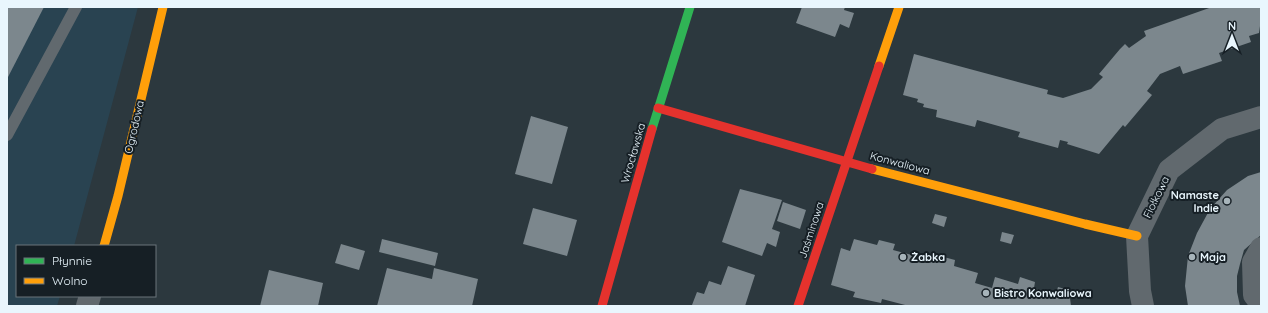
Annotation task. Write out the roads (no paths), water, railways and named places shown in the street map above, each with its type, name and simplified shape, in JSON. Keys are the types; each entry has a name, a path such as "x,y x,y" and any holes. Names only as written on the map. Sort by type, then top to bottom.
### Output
{"street":[{"name":"Ogrodowa","path":"104,245 118,196 163,7"},
{"name":"Wrocławska","path":"602,306 658,108 690,7"},
{"name":"Jaśminowa","path":"798,306 899,7"},
{"name":"Konwaliowa","path":"658,108 846,162 1137,236"},
{"name":"Fiołkowa","path":"1143,306 1140,291 1137,236 1169,170 1222,129 1261,117"},
{"path":"1261,248 1253,262 1254,295 1261,304"}],"lane":[{"path":"7,135 76,7"}],"place":[{"name":"Namaste Indie","path":"1227,201"},
{"name":"Żabka","path":"903,257"},
{"name":"Maja","path":"1192,257"},
{"name":"Bistro Konwaliowa","path":"986,293"}]}
